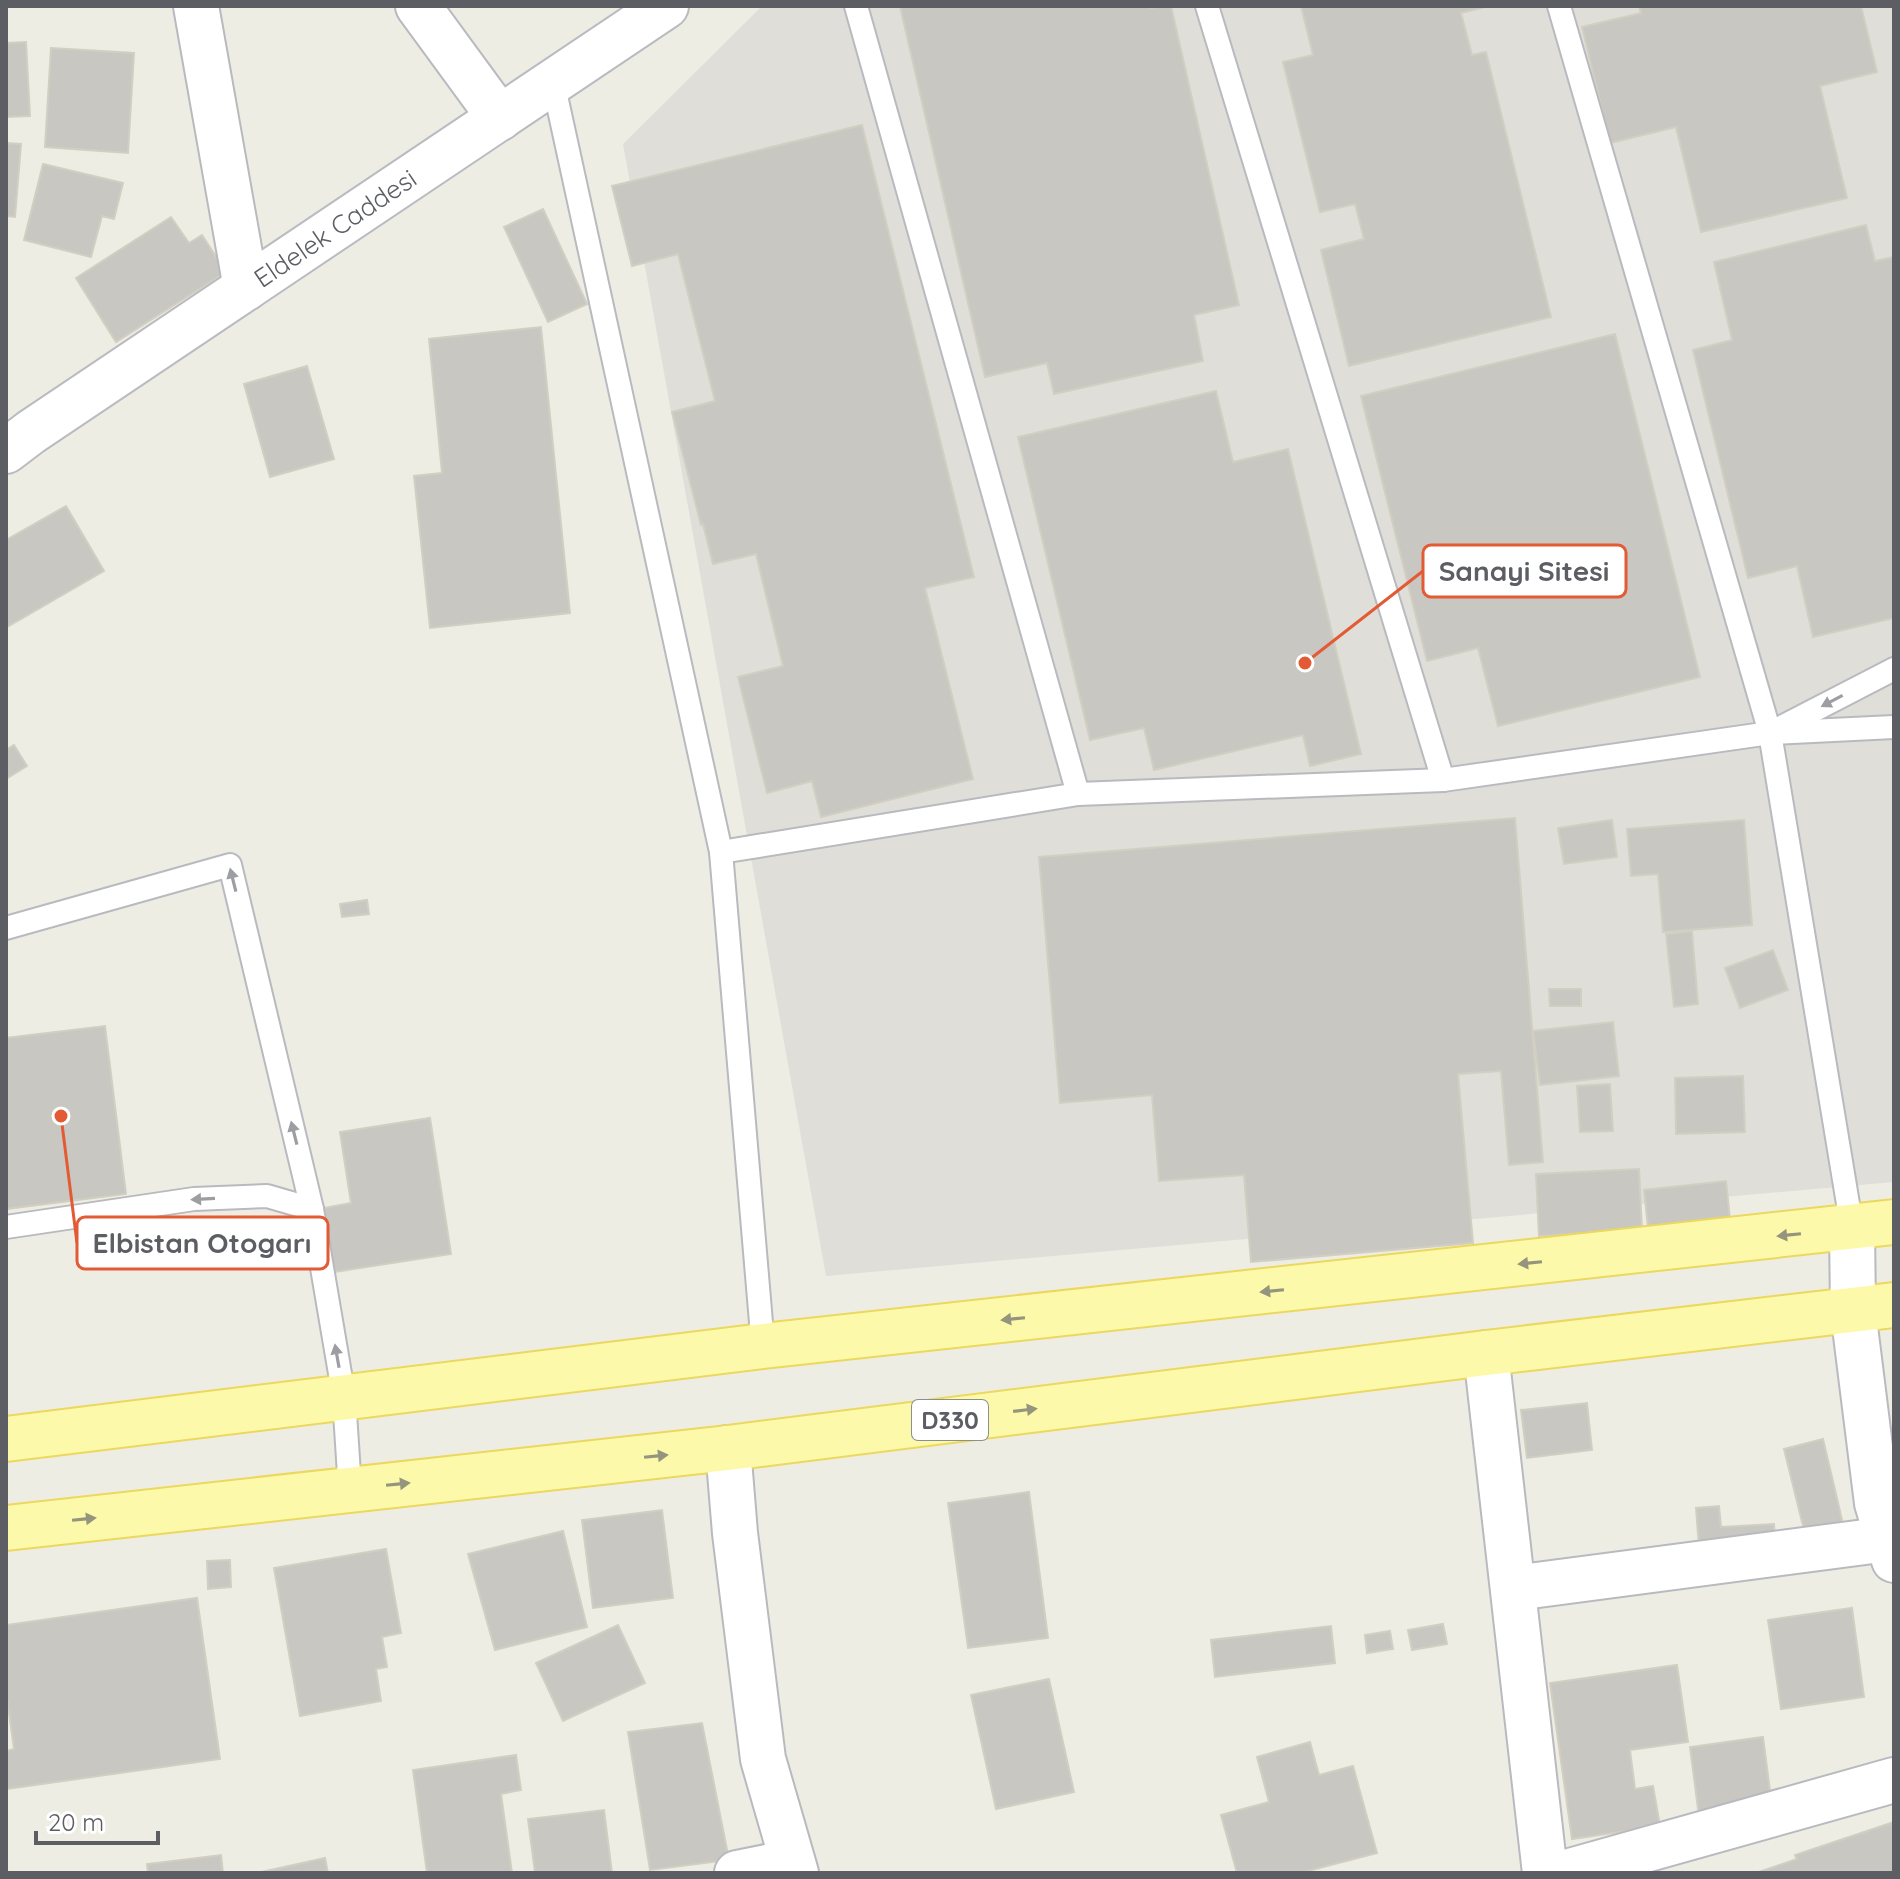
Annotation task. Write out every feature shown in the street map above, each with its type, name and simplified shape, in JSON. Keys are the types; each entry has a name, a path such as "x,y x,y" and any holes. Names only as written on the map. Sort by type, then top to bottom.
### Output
{"main road":[{"path":"6,1439 763,1346 1873,1225"},
{"name":"D330","path":"6,1528 728,1448 1874,1308"}],"street":[{"path":"196,6 246,288"},
{"path":"418,6 500,118"},
{"name":"Eldelek Caddesi","path":"6,451 666,6"},
{"path":"1514,1588 1891,1550 1877,1503 1873,1225"},
{"path":"1486,1353 1545,1873"},
{"path":"728,1448 735,1533 763,1759 794,1867 737,1873"},
{"path":"1563,1873 1894,1780"}],"lane":[{"path":"856,6 1078,794"},
{"path":"1207,6 1443,780"},
{"path":"1559,6 1770,733 1873,1225"},
{"path":"553,82 721,852 763,1346"},
{"path":"1770,733 1894,669"},
{"path":"721,852 1078,794 1443,780 1770,733 1894,727"},
{"path":"6,928 230,865 312,1209 344,1397 350,1490"},
{"path":"6,1227 194,1199 267,1196 312,1209"}],"shaded area":[{"path":"762,6 1894,6 1894,1182 826,1276 623,144"}],"building":[{"path":"900,6 1171,6 1239,305 1194,315 1203,361 1054,394 1047,363 985,377"},
{"path":"1301,6 1489,6 1461,13 1472,55 1486,52 1551,317 1349,366 1321,250 1364,239 1355,204 1320,212 1283,62 1313,55"},
{"path":"1639,6 1861,6 1877,72 1820,86 1847,198 1701,232 1676,127 1610,143 1582,27 1641,13"},
{"path":"26,42 30,116 6,117 6,43"},
{"path":"51,48 134,53 128,153 45,147"},
{"path":"862,125 974,577 925,588 973,779 821,817 812,781 767,793 738,677 783,666 756,554 713,564 672,412 715,401 678,254 632,266 612,186"},
{"path":"6,143 21,144 15,217 6,216"},
{"path":"43,164 123,183 114,219 102,216 91,257 24,240"},
{"path":"543,209 587,304 548,322 504,227"},
{"path":"171,217 189,243 202,235 226,272 116,342 76,278"},
{"path":"1866,225 1875,261 1894,257 1894,618 1813,637 1797,566 1748,578 1693,350 1732,340 1714,262"},
{"path":"541,327 570,613 430,628 414,476 442,473 429,339"},
{"path":"1615,334 1700,677 1498,726 1478,648 1427,661 1361,396"},
{"path":"307,366 334,459 270,477 244,384"},
{"path":"1216,391 1233,462 1288,449 1361,754 1310,766 1303,735 1154,770 1144,728 1090,740 1018,437"},
{"path":"66,506 104,571 7,627 6,540"},
{"path":"14,745 27,766 6,779 6,750"},
{"path":"1515,818 1543,1162 1509,1165 1501,1071 1458,1074 1473,1243 1251,1262 1244,1175 1159,1181 1152,1095 1060,1103 1039,857"},
{"path":"1612,820 1617,857 1564,864 1558,828"},
{"path":"1744,820 1752,925 1663,932 1658,874 1631,876 1627,829"},
{"path":"367,900 369,914 342,917 340,904"},
{"path":"1692,931 1698,1004 1674,1007 1666,934"},
{"path":"1773,950 1788,990 1740,1008 1725,968"},
{"path":"1549,989 1581,989 1581,1006 1550,1006"},
{"path":"1613,1022 1619,1076 1540,1085 1533,1031"},
{"path":"105,1026 126,1194 6,1209 6,1038"},
{"path":"1743,1076 1745,1132 1676,1134 1675,1078"},
{"path":"1610,1084 1613,1131 1580,1132 1577,1086"},
{"path":"430,1118 451,1254 334,1272 324,1208 351,1203 340,1132"},
{"path":"1639,1169 1642,1230 1539,1236 1536,1174"},
{"path":"1726,1181 1731,1228 1649,1237 1644,1190"},
{"path":"1587,1403 1592,1450 1527,1458 1521,1410"},
{"path":"1823,1439 1843,1524 1805,1534 1784,1449"},
{"path":"1029,1492 1048,1638 968,1648 948,1503"},
{"path":"1719,1506 1721,1527 1774,1524 1775,1542 1699,1547 1696,1508"},
{"path":"662,1510 673,1598 593,1608 582,1520"},
{"path":"563,1531 587,1627 495,1650 468,1554"},
{"path":"386,1549 401,1633 382,1637 387,1667 376,1669 381,1701 300,1716 274,1568"},
{"path":"230,1560 231,1587 208,1589 207,1561"},
{"path":"197,1598 220,1759 6,1789 6,1751 14,1749 6,1691 6,1625"},
{"path":"1852,1608 1864,1697 1781,1709 1768,1620"},
{"path":"1443,1624 1447,1644 1412,1650 1408,1630"},
{"path":"618,1625 645,1683 563,1721 536,1663"},
{"path":"1331,1626 1335,1663 1215,1677 1211,1640"},
{"path":"1390,1631 1393,1649 1367,1653 1365,1635"},
{"path":"1677,1665 1688,1742 1630,1750 1635,1789 1653,1786 1660,1826 1572,1839 1550,1683"},
{"path":"1049,1679 1074,1792 996,1809 971,1695"},
{"path":"702,1723 729,1860 650,1870 628,1732"},
{"path":"1763,1737 1773,1814 1700,1824 1690,1747"},
{"path":"1310,1742 1319,1775 1353,1766 1377,1853 1300,1873 1237,1873 1221,1815 1269,1802 1257,1757"},
{"path":"516,1755 521,1790 501,1794 512,1873 427,1873 413,1770"},
{"path":"604,1810 612,1873 535,1873 528,1819"},
{"path":"1894,1822 1894,1873 1756,1873 1797,1859 1795,1855"},
{"path":"221,1855 223,1873 148,1873 147,1864"},
{"path":"325,1858 328,1873 257,1873"}],"place":[{"name":"Sanayi Sitesi","path":"1305,663"},
{"name":"Elbistan Otogarı","path":"61,1116"}]}
